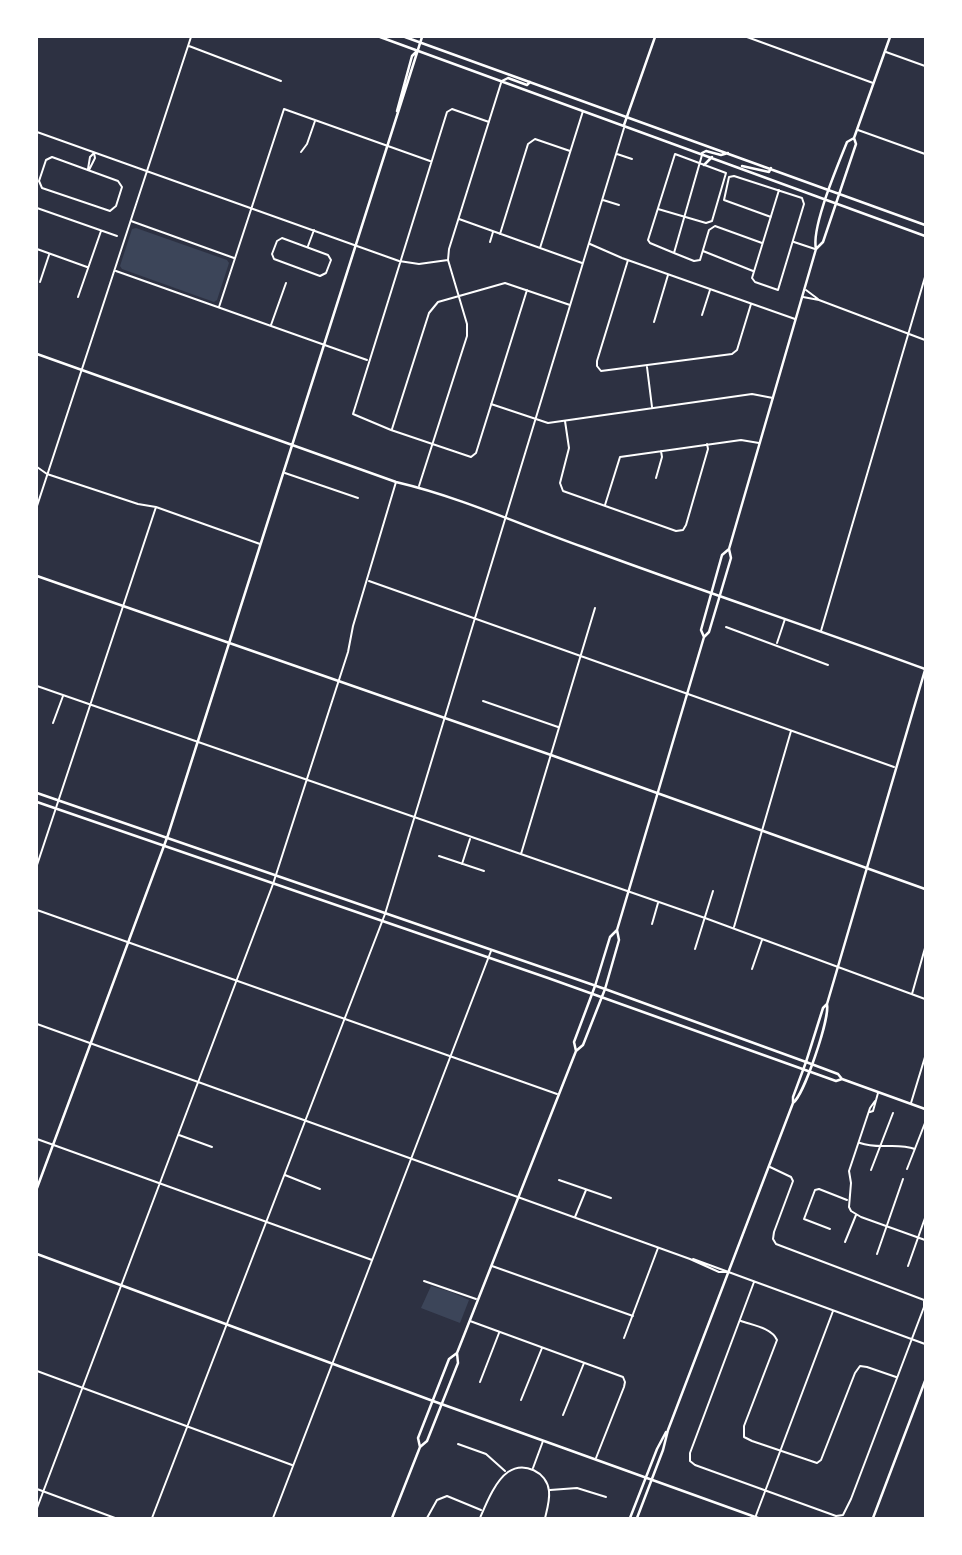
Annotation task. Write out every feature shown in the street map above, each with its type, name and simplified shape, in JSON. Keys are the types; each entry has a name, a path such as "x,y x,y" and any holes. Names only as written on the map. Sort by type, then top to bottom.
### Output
{"main road":[{"path":"380,37 530,82 925,225"},
{"path":"405,37 419,47 501,82 925,236"},
{"path":"37,1188 167,839 326,346 397,115 412,56 422,37"},
{"path":"624,125 655,37"},
{"path":"816,249 823,242 834,202 856,144 854,138 890,37"},
{"path":"501,82 503,78 527,85 530,82"},
{"path":"392,1518 420,1447 427,1441 442,1404 458,1363 457,1353 477,1299 558,1094 576,1051 583,1045 605,989 619,940 617,930 628,892 704,637 709,632 731,558 729,549 803,297 826,198 847,142 854,138"},
{"path":"702,153 706,150 720,155 729,153"},
{"path":"701,165 712,157"},
{"path":"736,166 769,172 771,168"},
{"path":"37,354 396,482 419,487 506,517 581,547 925,669 812,1064 798,1099 793,1103"},
{"path":"704,637 701,630 722,555 729,549"},
{"path":"37,576 925,889"},
{"path":"37,793 605,989 812,1064 838,1074 842,1079 925,1109"},
{"path":"37,802 602,997 835,1081 842,1079"},
{"path":"576,1051 574,1042 610,937 617,930"},
{"path":"637,1518 793,1103 823,1008 827,1004"},
{"path":"700,1024 701,1032"},
{"path":"37,1254 756,1518"},
{"path":"420,1447 418,1438 449,1359 457,1353"},
{"path":"873,1518 925,1381"},
{"path":"630,1518 657,1448 668,1430"}],"street":[{"path":"37,506 191,37"},
{"path":"747,37 873,83"},
{"path":"188,46 281,80"},
{"path":"885,51 925,66"},
{"path":"419,487 467,336 467,324 449,260 449,249 501,82"},
{"path":"219,307 284,109 431,161"},
{"path":"489,122 449,110 352,414 471,457 476,453 527,290"},
{"path":"540,248 584,110"},
{"path":"301,152 316,120"},
{"path":"152,1518 385,914 624,125"},
{"path":"857,130 925,154"},
{"path":"37,132 400,261 419,264 449,260"},
{"path":"500,234 528,144 532,140 570,152"},
{"path":"88,170 87,166 94,153"},
{"path":"616,153 632,159"},
{"path":"674,253 701,165 702,153"},
{"path":"658,209 706,223 712,221 726,173 674,154 648,240 650,243 694,261 700,260 709,230 715,226 763,244"},
{"path":"51,157 88,170 122,183 114,209 110,211 42,188 39,181 46,160 51,157"},
{"path":"771,217 724,200 729,177 734,176 779,190 802,198 804,204 778,290 755,282 752,278 763,244 771,217 779,190"},
{"path":"602,200 619,205"},
{"path":"37,208 117,236"},
{"path":"458,219 583,264"},
{"path":"130,221 235,259"},
{"path":"78,297 101,230"},
{"path":"307,247 314,230"},
{"path":"490,242 494,231"},
{"path":"279,239 307,247 330,257 324,275 320,276 273,257 279,239"},
{"path":"793,241 816,249"},
{"path":"589,244 796,320"},
{"path":"37,250 88,267"},
{"path":"703,251 754,271"},
{"path":"40,282 49,254"},
{"path":"628,260 597,361 598,369 606,372 735,352 751,304"},
{"path":"115,271 368,360"},
{"path":"654,322 668,274"},
{"path":"821,631 925,277"},
{"path":"271,326 286,283"},
{"path":"391,430 429,313 438,302 499,284 512,284 570,305"},
{"path":"702,315 710,289"},
{"path":"805,289 818,300"},
{"path":"803,297 818,300 925,340"},
{"path":"646,366 652,408"},
{"path":"491,404 548,423 752,394 774,398"},
{"path":"565,421 569,448 560,487 563,491 676,531 685,525 708,449 707,444"},
{"path":"605,506 620,457 741,440 760,443"},
{"path":"656,478 662,457 661,450"},
{"path":"37,467 47,474 138,504 156,507 261,544"},
{"path":"284,472 358,498"},
{"path":"37,1508 276,876 338,681 396,482"},
{"path":"37,865 156,507"},
{"path":"368,580 897,768"},
{"path":"521,854 595,608"},
{"path":"776,645 786,618"},
{"path":"726,627 828,665"},
{"path":"37,686 705,918 925,999"},
{"path":"53,723 63,695"},
{"path":"483,701 559,727"},
{"path":"734,929 792,730"},
{"path":"462,864 471,838"},
{"path":"439,856 484,872"},
{"path":"695,949 713,891"},
{"path":"652,924 658,902"},
{"path":"37,910 558,1094"},
{"path":"752,969 762,939"},
{"path":"912,994 925,948"},
{"path":"272,1518 492,950"},
{"path":"37,1024 575,1216 719,1272 728,1272 925,1344"},
{"path":"911,1104 925,1057"},
{"path":"878,1092 849,1171 849,1207 856,1214 925,1240"},
{"path":"871,1170 893,1112"},
{"path":"907,1169 925,1123"},
{"path":"178,1135 212,1147"},
{"path":"37,1139 372,1260"},
{"path":"859,1143 874,1148 902,1144 915,1149"},
{"path":"754,1282 690,1453 690,1461 765,1491 836,1516 843,1515 912,1339 924,1300 774,1242 793,1181 785,1173 769,1167"},
{"path":"284,1175 320,1189"},
{"path":"877,1254 903,1179"},
{"path":"559,1180 611,1198"},
{"path":"575,1216 586,1189"},
{"path":"830,1229 804,1219 815,1190 819,1189 848,1200"},
{"path":"845,1242 856,1214"},
{"path":"908,1266 925,1218"},
{"path":"624,1338 658,1247"},
{"path":"491,1266 633,1315"},
{"path":"424,1281 477,1299"},
{"path":"756,1518 833,1311"},
{"path":"469,1321 625,1379 595,1459"},
{"path":"740,1321 770,1332 777,1340 744,1426 744,1437 812,1463 820,1462 860,1366 897,1378"},
{"path":"480,1382 499,1332"},
{"path":"522,1400 542,1347"},
{"path":"564,1415 585,1362"},
{"path":"37,1371 293,1466"},
{"path":"532,1469 543,1440"},
{"path":"458,1444 486,1454 506,1473"},
{"path":"480,1518 506,1473 524,1468 540,1474 549,1490 545,1518"},
{"path":"549,1490 577,1488 606,1497"},
{"path":"37,1489 115,1518"},
{"path":"427,1518 440,1498 453,1497 483,1511"},
{"path":"667,1518 678,1518"}],"shaded area":[{"path":"136,228 227,260 229,263 217,300 214,302 122,269 120,266 132,229"},
{"path":"431,1286 469,1300 460,1323 421,1308"}]}
